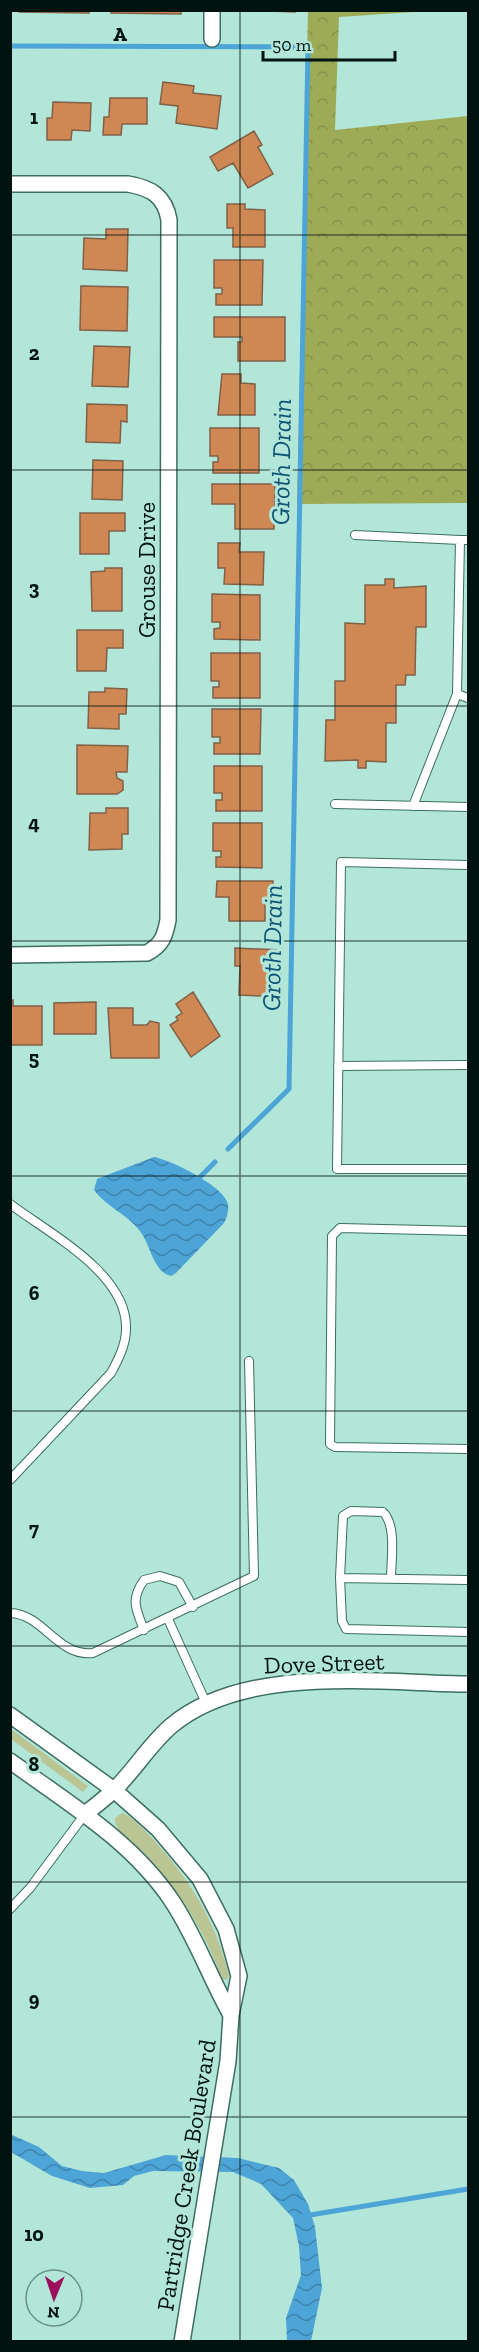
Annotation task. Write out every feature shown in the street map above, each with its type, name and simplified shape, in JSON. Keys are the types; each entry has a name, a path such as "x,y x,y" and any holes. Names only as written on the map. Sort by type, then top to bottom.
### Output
{"street":[{"path":"212,10 212,39"},
{"name":"Grouse Drive","path":"10,184 128,184 145,187 158,195 166,206 169,220 168,920 166,934 159,946 147,953 10,955"},
{"name":"Dove Street","path":"85,1814 114,1790 171,1726 206,1703 244,1690 303,1682 468,1684"},
{"name":"Partridge Creek Boulevard","path":"10,1715 114,1790 158,1829 184,1856 215,1903 226,1929 239,1976 231,2015 231,2038 182,2342"},
{"name":"Partridge Creek Boulevard","path":"10,1761 85,1814 140,1861 172,1900 231,2015"}],"lane":[{"path":"355,535 464,540 457,694 414,806"},
{"path":"457,694 468,698"},
{"path":"335,804 468,807"},
{"path":"468,865 341,862 337,1169 468,1169"},
{"path":"338,1066 468,1065"},
{"path":"10,1204 94,1266 109,1281 120,1297 126,1313 127,1332 121,1354 111,1373 10,1480"},
{"path":"468,1231 340,1228 332,1236 330,1444 335,1447 468,1449"},
{"path":"10,1613 26,1616 68,1650 80,1655 93,1653 144,1630 254,1576 249,1361"},
{"path":"391,1579 389,1518 383,1512 351,1511 343,1516 340,1578 342,1621 346,1629 468,1632"},
{"path":"144,1630 135,1606 135,1592 144,1580 160,1576 179,1582 193,1607"},
{"path":"340,1578 468,1580"},
{"path":"168,1619 206,1703"},
{"path":"10,1909 30,1888 85,1814"}],"green space":[{"path":"308,11 429,11 339,17 335,130 468,116 468,503 297,504"},
{"path":"11,1729 88,1786 83,1792 11,1739"},
{"path":"122,1813 134,1820 151,1837 189,1884 217,1937 229,1976 227,1980 222,1979 200,1929 181,1899 147,1856 118,1828 115,1818"}],"water":[{"path":"154,1157 196,1175 217,1189 228,1204 228,1214 224,1223 171,1276 165,1274 157,1265 137,1227 105,1202 94,1190 97,1179"},
{"path":"10,2134 39,2147 62,2166 82,2171 104,2173 166,2155 238,2158 279,2168 294,2180 308,2204 315,2227 322,2288 311,2341 287,2341 286,2318 301,2275 299,2246 293,2218 261,2184 233,2172 153,2171 134,2176 123,2185 90,2188 52,2176 11,2152"}],"building":[{"path":"19,10 89,10 89,13 19,12"},
{"path":"111,10 181,10 181,14 111,13"},
{"path":"242,10 295,10 295,12"},
{"path":"163,82 194,86 193,93 221,96 217,129 176,123 178,106 160,104"},
{"path":"110,98 147,98 147,124 122,124 121,135 103,135 104,117 109,117"},
{"path":"53,102 91,103 90,131 72,130 71,140 47,140 47,118 52,118"},
{"path":"254,131 262,145 258,147 273,174 248,188 233,163 218,171 210,157"},
{"path":"227,204 245,204 245,209 265,210 265,247 233,247 233,228 227,228"},
{"path":"106,229 128,229 127,271 83,269 84,238 106,239"},
{"path":"214,260 263,260 262,305 216,305 216,294 222,294 222,288 214,288"},
{"path":"81,286 128,287 127,331 80,330"},
{"path":"214,317 285,317 285,361 238,361 238,342 242,342 242,337 214,337"},
{"path":"94,346 130,347 128,387 92,386"},
{"path":"222,374 241,374 241,383 255,384 255,415 218,415"},
{"path":"87,404 127,405 127,422 121,421 120,443 86,442"},
{"path":"210,428 259,428 259,473 213,473 213,462 218,462 218,456 210,456"},
{"path":"93,460 123,461 122,500 92,499"},
{"path":"212,484 275,484 274,529 235,529 235,504 212,504"},
{"path":"80,513 125,513 125,531 109,531 109,554 80,554"},
{"path":"218,543 240,543 239,552 264,552 263,585 224,584 225,568 218,568"},
{"path":"105,568 122,568 122,611 92,611 91,572 105,571"},
{"path":"385,579 394,579 394,588 426,586 426,627 416,627 415,675 406,675 405,685 396,685 396,723 386,723 386,762 366,761 366,768 358,768 358,760 325,761 326,720 335,720 335,681 345,681 345,623 365,624 365,585 385,585"},
{"path":"212,594 260,595 260,640 214,639 214,629 220,628 220,622 212,622"},
{"path":"77,630 123,630 123,648 107,648 106,671 77,671"},
{"path":"211,653 260,653 260,698 213,698 213,687 219,687 219,681 211,681"},
{"path":"105,688 127,689 126,714 119,714 119,729 88,728 89,692 105,692"},
{"path":"212,709 261,709 260,754 214,754 214,743 220,743 220,737 212,737"},
{"path":"77,745 128,746 127,772 116,772 117,778 123,781 123,790 117,794 77,794"},
{"path":"214,766 262,766 262,811 216,811 216,800 222,800 222,793 214,793"},
{"path":"106,808 128,808 128,834 122,834 122,849 89,850 90,813 106,813"},
{"path":"213,823 262,823 262,868 216,867 216,857 221,857 221,851 213,851"},
{"path":"217,881 273,881 273,899 265,899 265,921 229,921 229,897 216,897"},
{"path":"235,948 281,950 280,997 239,995 240,966 235,966"},
{"path":"193,992 220,1036 191,1057 170,1025 178,1020 176,1017 182,1013 176,1004"},
{"path":"10,1000 13,1000 13,1006 42,1006 42,1045 10,1045"},
{"path":"96,1002 96,1034 54,1034 54,1003"},
{"path":"108,1008 133,1008 133,1025 147,1025 150,1021 159,1023 159,1058 111,1058"}],"waterway":[{"name":"Groth Drain","path":"10,46 308,47 289,1089 228,1149"},
{"name":"Groth Drain","path":"199,1178 215,1162"},
{"path":"304,2216 468,2189"}]}
